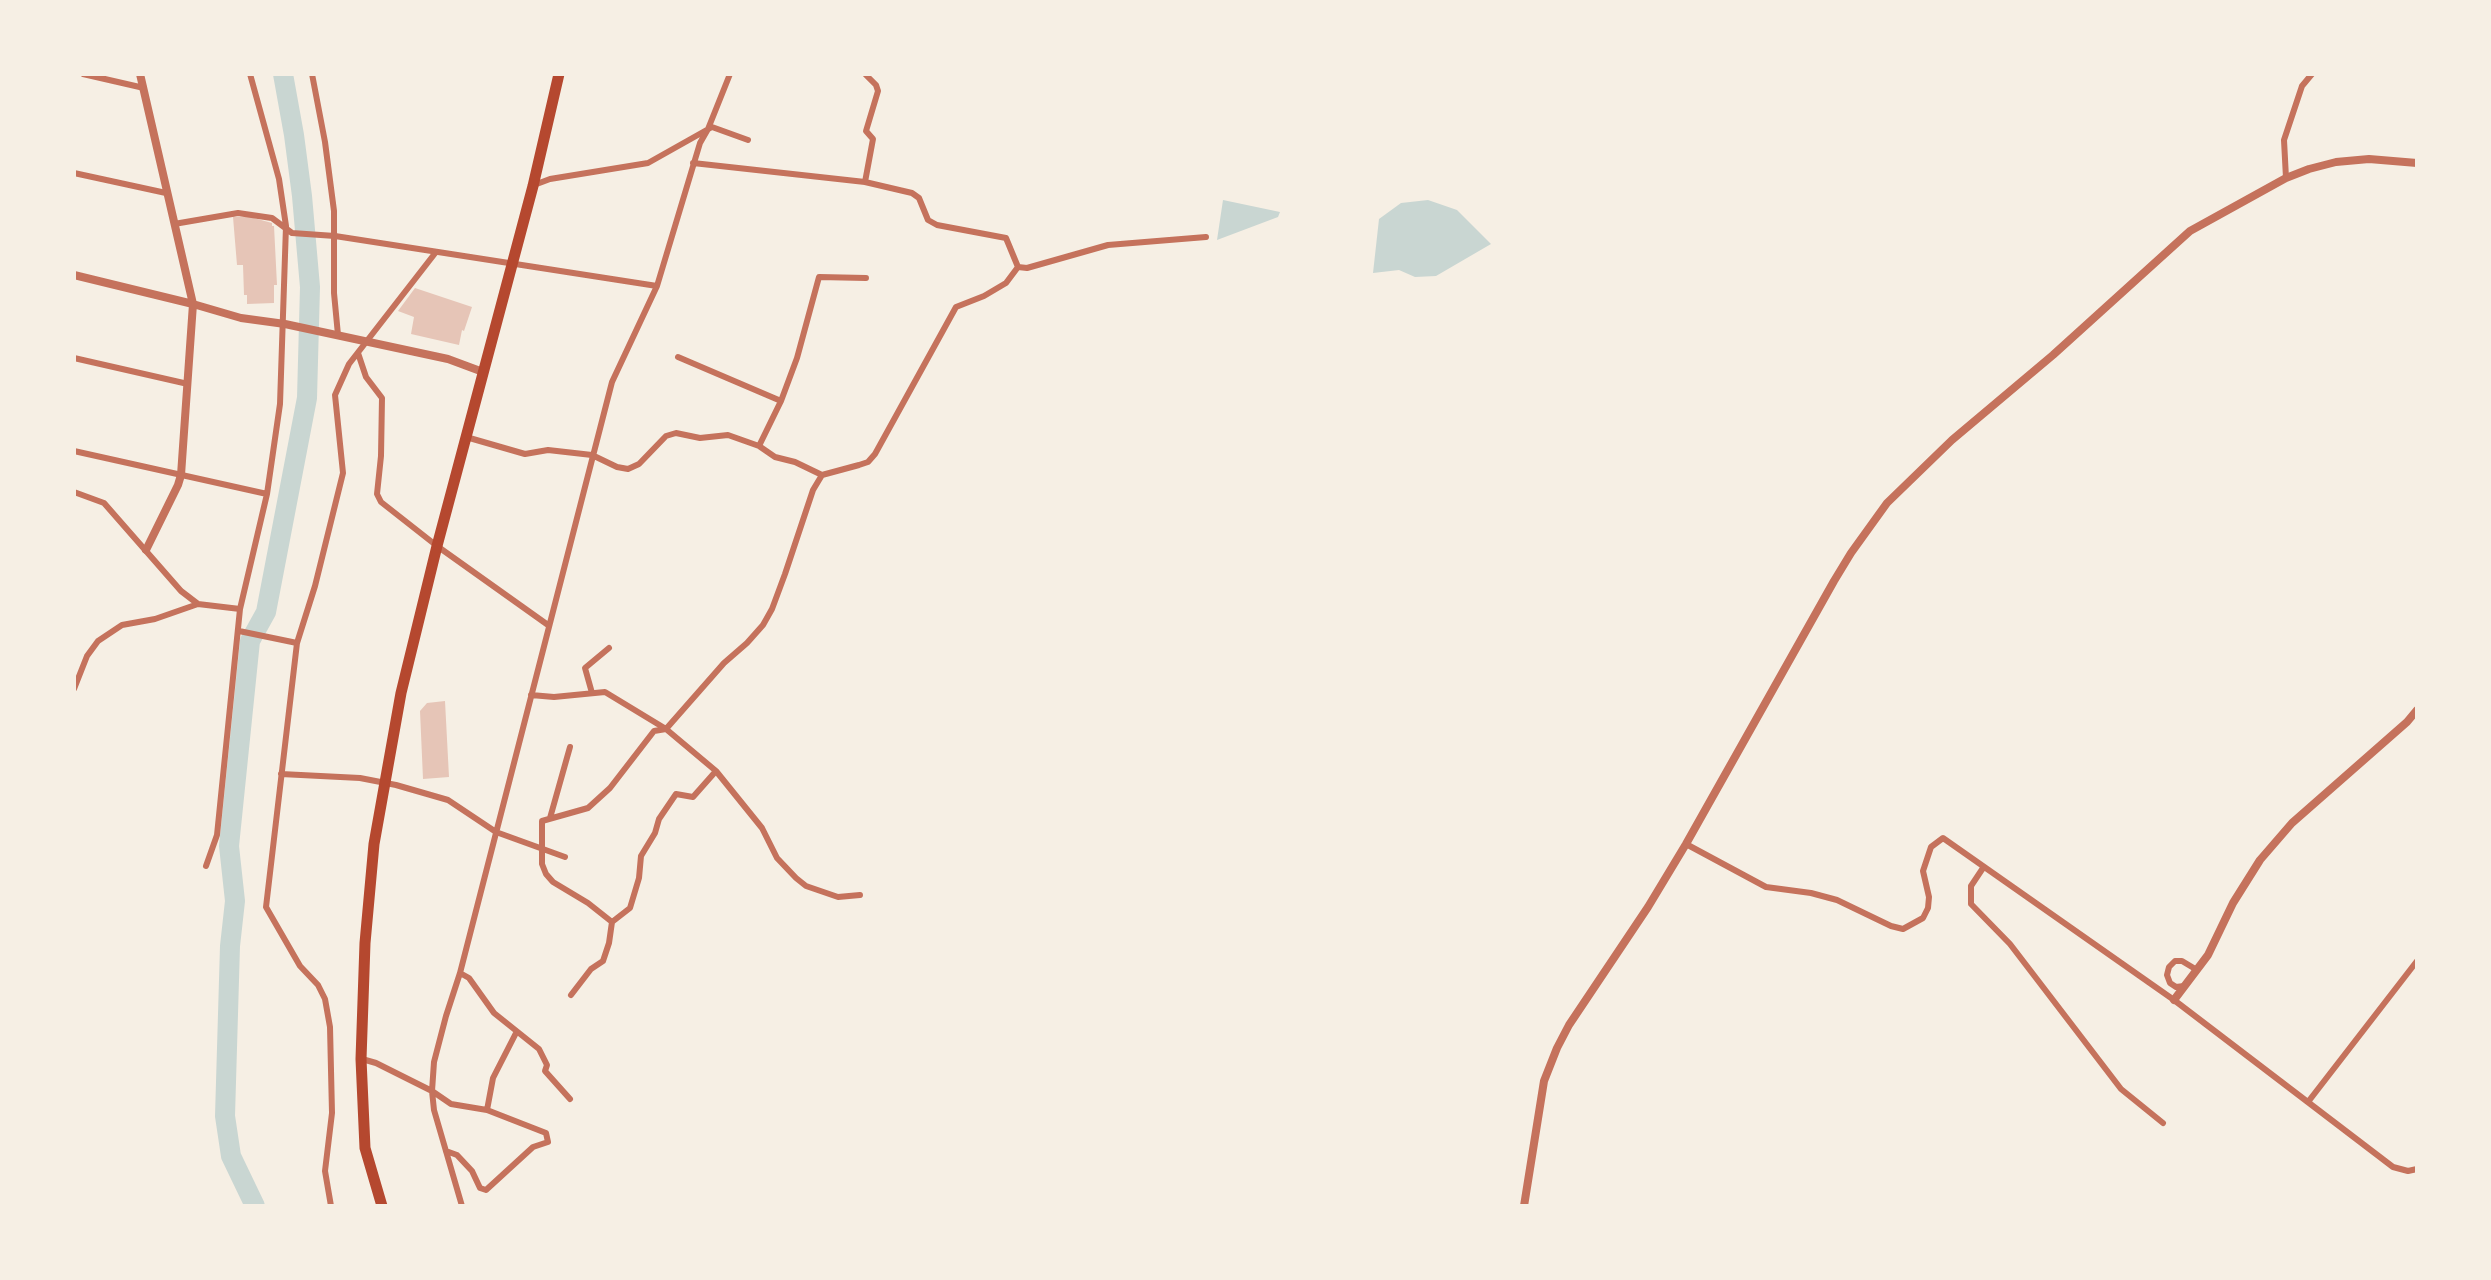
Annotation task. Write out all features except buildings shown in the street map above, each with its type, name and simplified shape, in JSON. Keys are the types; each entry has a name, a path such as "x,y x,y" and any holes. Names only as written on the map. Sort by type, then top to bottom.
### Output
{"highway":[{"path":"382,1206 365,1148 361,1059 365,943 374,844 401,693 533,186 559,74"}],"street":[{"path":"83,74 144,88"},
{"path":"140,74 193,304 181,475 146,550"},
{"path":"206,866 217,835 241,631 240,609 267,494 280,404 286,226 279,179 250,74"},
{"path":"312,74 325,142 333,248 334,334"},
{"path":"462,1206 434,1110 434,1062 460,973 612,382 657,286 693,163 730,74"},
{"path":"865,74 878,91 866,131 873,139 865,182"},
{"path":"2286,178 2284,140 2302,86 2312,74"},
{"path":"533,186 550,179 648,163 712,127 748,140"},
{"path":"1524,1206 1544,1081 1569,1025 1648,907 1834,581 1887,503 1952,440 2053,355 2190,231 2286,178 2309,169 2336,162 2369,159 2417,163"},
{"path":"693,163 865,182 912,193 919,198 928,220 937,225 1006,238 1018,267"},
{"path":"74,173 166,193"},
{"path":"174,224 238,213 272,218 292,233 331,236 657,286"},
{"path":"1018,267 1027,268 1108,245 1206,237"},
{"path":"331,1206 325,1171 332,1113 330,1027 325,999 318,985 300,966 266,907 297,643 315,586 343,473 335,395 349,364 436,252"},
{"path":"466,437 525,454 548,450 592,455 628,469 639,464 666,436 676,433 700,438 728,435 822,475 859,465 868,462 875,454 956,307 1006,283 1018,267"},
{"path":"74,275 241,318 284,324 448,359 483,372"},
{"path":"759,446 797,358 819,277 866,278"},
{"path":"358,353 366,377 382,398 377,494 381,502 548,625"},
{"path":"678,357 781,401"},
{"path":"74,358 188,384"},
{"path":"74,451 267,494"},
{"path":"612,922 546,874 542,864 542,821 588,808 610,788 654,731 666,729 724,663 763,625 776,598 813,490 822,475"},
{"path":"74,492 104,503 181,591 198,604"},
{"path":"74,689 87,656 98,641 122,625 155,619 198,604 240,609"},
{"path":"241,631 297,643"},
{"path":"592,693 585,668 609,648"},
{"path":"531,695 554,697 605,692 666,729 716,771 762,828 777,858 796,878 806,886 838,897 860,895"},
{"path":"2174,1000 2208,955 2233,903 2260,860 2292,823 2417,710"},
{"path":"550,818 570,747"},
{"path":"571,995 591,969 603,961 612,922 630,908 639,878 641,856 668,806 676,794 693,797 716,771"},
{"path":"281,774 360,778 448,800 496,832 565,857"},
{"path":"1686,844 1766,887 1837,900 1903,929 1923,918 1928,908 1929,897 1923,871 1931,847 1943,838 2174,1000 2393,1167 2408,1171 2417,1169"},
{"path":"1983,868 1971,886 1971,904 2010,944 2121,1089 2163,1123"},
{"path":"2184,986 2176,987 2170,983 2167,975 2169,967 2179,960 2186,961 2197,970"},
{"path":"2308,1102 2417,961"},
{"path":"460,973 469,978 494,1013 539,1049 547,1065 545,1071 570,1099"},
{"path":"487,1110 493,1078 516,1033"},
{"path":"361,1059 376,1063 451,1104 487,1110 546,1133 548,1142 533,1147 486,1190 480,1188 472,1171 457,1155 446,1151"}],"shaded area":[{"path":"1223,200 1280,212 1278,217 1217,240"},
{"path":"1428,200 1457,210 1491,244 1436,276 1415,277 1399,270 1373,273 1379,219 1401,203"}],"waterway":[{"path":"255,1206 231,1156 225,1116 230,946 235,901 229,846 250,641 266,612 307,398 310,287 302,196 283,74"}]}
